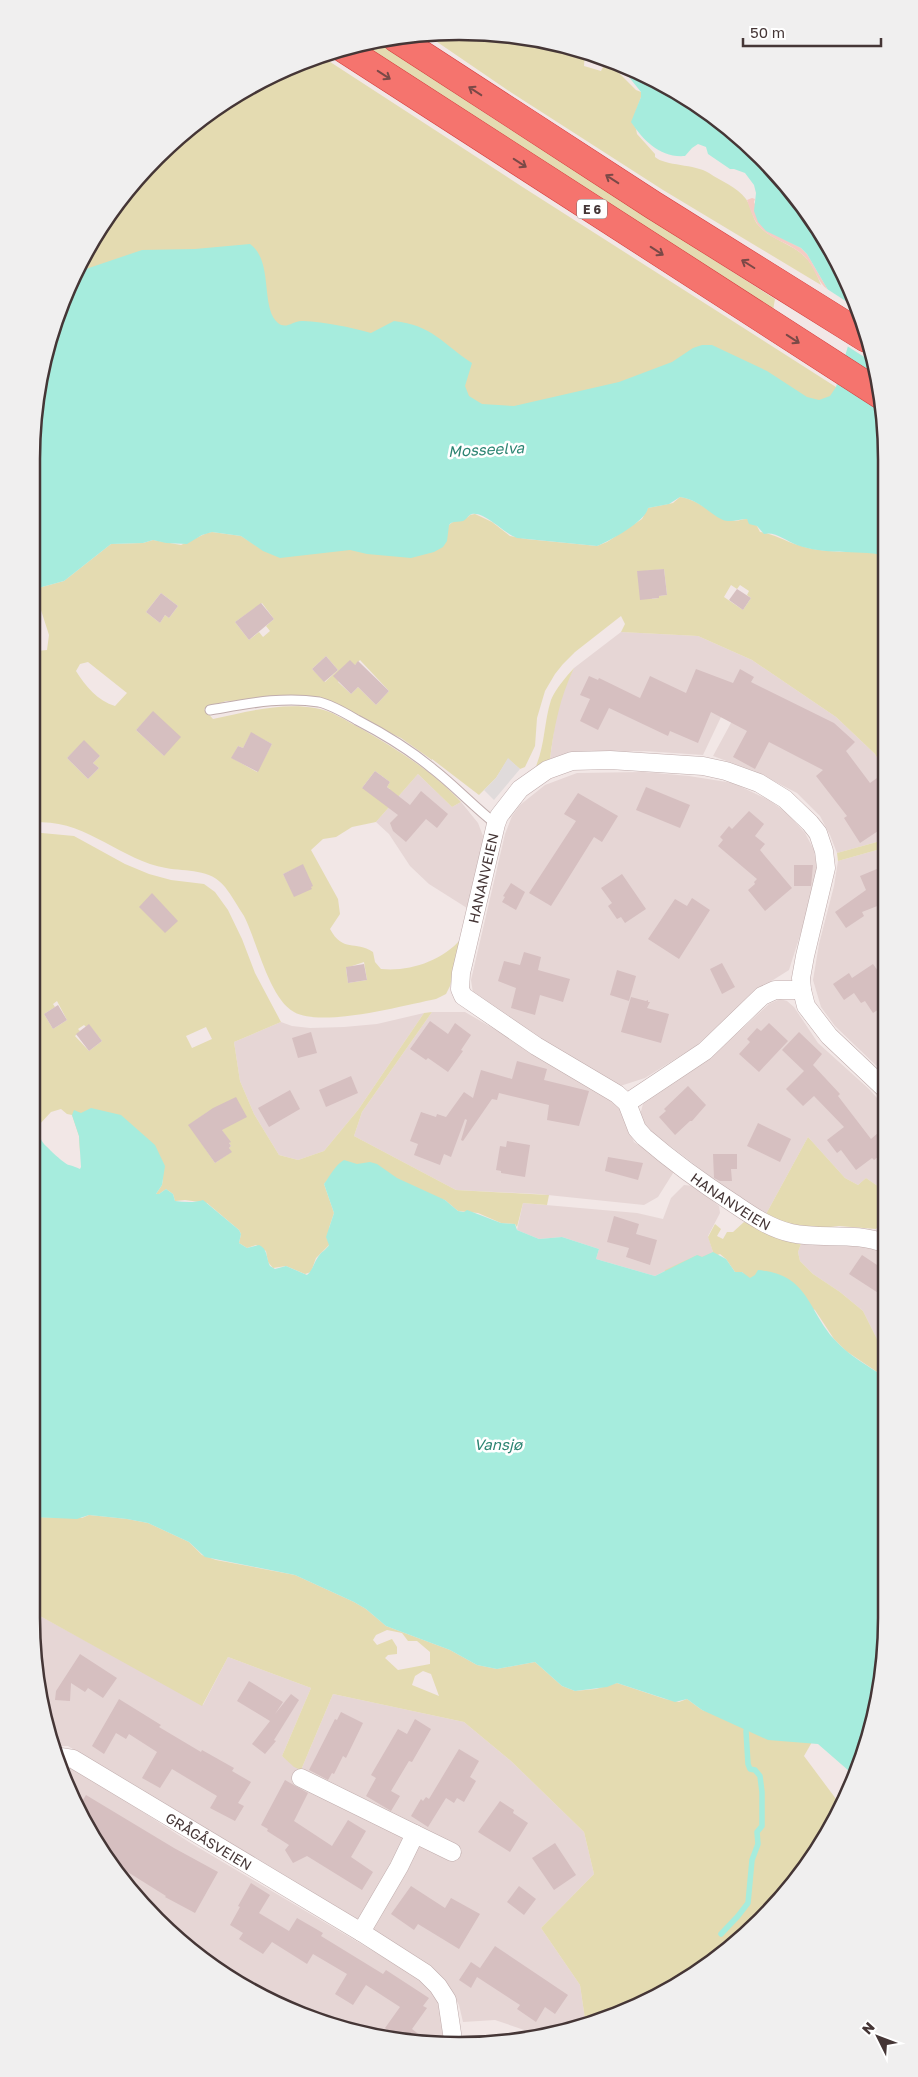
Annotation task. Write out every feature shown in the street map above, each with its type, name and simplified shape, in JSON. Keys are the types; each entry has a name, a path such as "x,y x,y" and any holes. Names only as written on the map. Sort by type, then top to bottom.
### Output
{"highway":[{"name":"E 6","path":"405,44 653,205 859,333"},
{"name":"E 6","path":"352,54 872,389"}],"street":[{"name":"HANANVEIEN","path":"878,1082 829,1036 806,1006 801,978 826,868 824,851 818,833 800,812 758,783 726,771 703,766 610,760 572,761 547,770 520,789 496,824 461,973 460,989 463,996 495,1020 617,1094 627,1103 637,1129 644,1137 705,1185 759,1220 793,1233 862,1237 878,1242"},
{"path":"627,1103 705,1051 762,996 775,990 802,990"},
{"name":"GRÅGÅSVEIEN","path":"64,1758 73,1760 361,1932 424,1973 438,1986 447,2000 453,2037"},
{"path":"301,1778 452,1852"},
{"path":"361,1932 399,1867 415,1834"}],"lane":[{"path":"210,710 264,701 296,700 320,702 331,706 390,738 411,752 434,769 496,824"}],"shaded area":[{"path":"436,41 486,41 541,48 584,59 584,66 601,71 604,66 617,71 636,90 641,92 632,122 637,134 655,154 655,157 666,162 703,170 729,184 748,202 759,226 768,234 793,248 806,258 821,285 663,190 512,93"},
{"path":"386,47 482,111 775,299 773,310 368,50"},
{"path":"328,61 836,387 836,415 601,435 62,323 96,249 127,204 163,163 204,127 250,96 274,83"},
{"path":"680,497 700,504 724,518 736,521 747,519 757,526 760,532 818,550 853,552 878,534 878,759 875,754 836,717 752,660 698,636 621,632 625,624 621,616 575,652 555,674 545,691 537,718 535,746 525,767 520,769 508,759 496,778 479,795 401,738 318,699 226,701 204,709 213,719 251,711 290,706 302,706 327,711 360,728 414,761 461,802 452,807 418,774 376,822 352,827 336,837 323,839 311,850 338,899 340,914 330,929 345,944 361,947 373,952 375,962 381,969 414,967 435,959 461,939 450,986 446,994 436,999 385,1010 324,1018 294,1012 277,995 264,968 244,916 233,898 219,881 198,872 166,868 132,857 84,832 67,826 40,823 40,651 47,650 49,635 40,607 40,588 64,581 111,544 143,543 153,540 181,545 212,532 241,536 263,550 449,525 454,521 463,520 475,514 492,522 510,536 597,546 607,542 642,519 648,508 673,503","holes":["664,569 667,595 652,599 637,572","731,585 737,589 740,585 749,591 747,595 751,598 743,610 724,597","161,593 178,606 169,618 165,615 160,623 146,612","262,603 274,619 266,626 270,631 263,637 259,632 249,640 235,622","326,656 338,670 325,682 312,669","360,660 389,691 376,705 358,687 351,694 338,682","88,662 127,693 115,706 109,704 98,697 76,671 80,664","153,712 164,756 136,730","251,733 272,744 257,772 232,758 238,746 243,748","78,747 100,756 93,763 99,768 88,779 67,758","375,771 390,782 387,787 390,789 362,788","303,865 311,887 294,895 283,874","364,962 367,980 348,983 346,968"]},
{"path":"621,632 698,636 752,660 836,717 875,754 878,759 878,842 837,853 820,816 797,793 754,771 713,756 732,721 721,717 703,755 644,751 582,753 550,759 555,722 564,688 574,668"},
{"path":"574,668 558,712 550,759 536,766 551,700 558,687"},
{"path":"508,758 520,769 494,800 484,790 496,778"},
{"path":"644,772 689,776 733,783 769,800 787,813 805,833 814,850 817,869 815,888 789,970 762,987 696,1046 645,1078 617,1087 490,1009 473,993 471,980 505,834 512,816 520,805 545,785 577,773"},
{"path":"418,774 452,807 461,802 478,823 483,836 467,908 429,884 410,866 389,834 376,822"},
{"path":"40,833 74,836 125,864 149,874 171,880 204,884 215,892 228,910 255,973 281,1022 234,1042 240,1081 254,1114 279,1155 298,1160 324,1151 358,1110 424,1013 432,1012 362,1112 354,1136 456,1190 549,1195 547,1205 523,1203 517,1227 515,1224 501,1223 478,1213 458,1211 445,1200 330,1177 324,1184 334,1213 329,1228 329,1245 316,1258 311,1272 305,1274 286,1266 273,1268 268,1262 266,1251 256,1245 247,1248 239,1243 241,1234 239,1230 207,1203 185,1200 175,1201 173,1194 166,1189 156,1194 162,1185 163,1178 80,1152 79,1136 72,1115 67,1114 61,1109 51,1112 40,1124","holes":["57,1001 67,1020 53,1029 44,1014 55,1007 53,1004","84,1025 86,1027 89,1025 102,1041 89,1051 75,1036 80,1031 78,1029","206,1027 212,1039 192,1048 186,1036","209,1111 231,1146 229,1148 231,1152 215,1163 189,1125"]},
{"path":"878,842 878,850 838,861 837,853"},
{"path":"878,850 878,1067 835,1026 821,1007 813,980 819,944 834,886 838,861"},
{"path":"780,999 787,1001 794,1007 818,1043 878,1099 878,1186 866,1178 858,1185 845,1178 808,1137 765,1216 648,1129 640,1115 643,1104 708,1060 769,1004"},
{"path":"432,1012 465,1012 615,1099 634,1142 675,1170 658,1197 644,1205 538,1194 456,1190 354,1136 362,1112"},
{"path":"424,1013 358,1110 324,1151 298,1160 279,1155 254,1114 240,1081 234,1042 281,1022 292,1026 310,1028 344,1027 377,1024"},
{"path":"808,1137 845,1178 858,1185 866,1178 878,1186 878,1226 876,1229 839,1226 803,1230 765,1216"},
{"path":"684,1185 694,1186 719,1206 720,1213 708,1236 713,1252 701,1258 697,1255 655,1276 596,1259 599,1249 562,1237 539,1239 517,1230 523,1203 637,1213 663,1219 671,1198"},
{"path":"744,1222 802,1241 798,1252 800,1261 813,1274 840,1292 863,1311 878,1341 878,1373 846,1351 834,1339 815,1310 747,1277 742,1272 735,1272 720,1254 664,1276 665,1270 697,1255 702,1257 713,1252 708,1237 715,1224 721,1229 717,1236 723,1239 727,1232 733,1232"},
{"path":"838,1240 878,1248 878,1341 863,1311 840,1292 813,1274 800,1261 798,1252 802,1241"},
{"path":"89,1515 148,1523 189,1542 202,1555 216,1560 295,1575 354,1602 366,1609 386,1626 450,1650 477,1665 497,1669 535,1662 562,1686 575,1691 596,1689 617,1683 665,1699 679,1702 687,1699 702,1710 812,1742 804,1756 836,1800 822,1828 791,1873 774,1894 735,1933 692,1966 668,1981 644,1994 585,2018 580,1985 541,1928 594,1874 584,1832 511,1761 464,1722 333,1694 301,1770 294,1767 282,1756 311,1688 228,1657 202,1706 40,1616 40,1517 82,1518","holes":["387,1630 402,1633 408,1641 417,1641 430,1652 430,1664 398,1670 385,1658 388,1655 397,1654 397,1647 392,1639 377,1645 373,1640 376,1635","423,1671 431,1674 439,1696 412,1685 415,1676"]},
{"path":"40,1616 203,1705 228,1657 311,1688 282,1756 301,1770 333,1694 464,1722 511,1761 584,1832 594,1874 541,1928 580,1985 585,2018 527,2031 495,2020 463,2022 459,2005 451,1991 68,1746 60,1746 48,1700 41,1645"},
{"path":"67,1765 189,1842 422,1980 434,1993 442,2011 444,2036 377,2029 324,2015 299,2005 249,1981 226,1966 183,1933 144,1894 127,1873 96,1827 83,1803"}],"sand":[{"path":"755,199 754,202 766,230 801,248 807,254 828,290 821,283 809,262 801,253 769,235 758,225 747,200"}],"water":[{"name":"Mosseelva","path":"628,76 668,96 692,111 735,144 774,183 791,204 807,226 835,274 856,324 870,377 877,432 878,554 807,548 776,535 764,534 757,526 749,524 747,519 723,520 694,501 680,497 669,504 648,508 641,519 610,540 597,546 517,538 477,514 469,515 463,521 452,522 449,525 447,541 443,547 434,552 411,558 367,554 350,550 280,558 263,551 241,536 212,532 202,535 187,544 153,540 143,543 111,544 64,581 40,588 41,432 48,377 62,324 86,269 142,250 195,249 250,244 262,261 269,307 278,323 284,326 299,321 320,322 371,333 394,321 418,327 436,336 472,363 465,386 469,396 482,404 514,406 619,382 672,362 693,348 702,345 712,345 767,371 807,397 819,400 830,396 836,387 848,346 828,290 807,254 801,248 766,231 758,222 754,211 756,193 754,185 745,173 730,169 708,154 706,147 698,144 685,156 676,156 660,151 647,142 631,122 641,97 641,92"},
{"name":"Vansjø","path":"91,1108 121,1115 155,1145 165,1166 162,1185 156,1194 166,1189 173,1194 175,1201 193,1202 203,1200 239,1230 241,1234 239,1243 247,1248 259,1245 262,1247 270,1266 275,1269 286,1266 307,1275 319,1255 329,1245 326,1237 334,1213 324,1184 335,1168 344,1160 357,1164 370,1162 377,1164 397,1178 445,1200 458,1211 464,1212 467,1210 501,1223 515,1224 517,1230 539,1239 562,1237 599,1249 596,1259 655,1276 697,1255 702,1257 713,1252 726,1259 735,1272 742,1272 750,1278 758,1270 775,1273 797,1285 805,1294 834,1339 858,1360 878,1373 877,1645 870,1700 856,1753 849,1771 818,1744 768,1740 702,1710 687,1699 675,1702 617,1683 607,1687 575,1691 562,1686 535,1662 497,1669 477,1665 450,1650 386,1626 366,1609 354,1602 295,1575 205,1557 189,1542 148,1523 89,1515 77,1519 40,1517 40,1135 44,1144 56,1156 69,1165 80,1169 79,1136 72,1115 74,1110 81,1113"}],"pier":[{"path":"824,287 847,302 866,358 844,344"}],"building":[{"path":"664,569 667,595 640,600 637,571"},
{"path":"737,589 751,598 743,610 729,600"},
{"path":"161,593 178,606 169,618 165,615 160,623 146,612"},
{"path":"261,603 274,619 249,640 235,622"},
{"path":"326,656 338,670 324,682 312,669"},
{"path":"350,660 355,665 358,661 389,691 376,705 358,687 351,694 333,676"},
{"path":"696,669 733,683 740,669 754,677 751,682 834,723 855,742 846,751 870,783 878,777 878,831 860,843 844,818 847,816 816,776 823,770 769,742 755,769 733,757 747,731 711,712 698,743 670,731 668,736 609,708 598,730 580,721 590,699 580,695 589,676 598,680 599,678 640,698 650,676 686,693"},
{"path":"153,711 181,737 164,756 136,730"},
{"path":"251,732 272,744 258,772 231,758 238,746 243,748"},
{"path":"84,740 100,756 93,763 99,768 88,779 67,758"},
{"path":"375,771 390,782 387,787 410,805 421,791 448,814 437,828 426,819 406,842 393,831 390,823 398,815 362,788"},
{"path":"646,787 690,805 680,828 636,810"},
{"path":"578,793 618,816 602,842 594,837 551,906 529,893 576,821 564,814"},
{"path":"749,811 764,824 755,836 765,844 760,850 792,888 765,911 748,890 755,884 754,882 757,879 718,846 723,840 720,837 729,826 732,829"},
{"path":"303,864 313,886 311,887 312,889 294,897 283,874"},
{"path":"794,865 813,865 811,886 794,886"},
{"path":"878,868 878,906 862,912 864,916 846,928 835,912 866,890 860,876"},
{"path":"622,874 646,909 625,923 621,917 617,919 608,906 612,903 601,888"},
{"path":"511,883 525,892 516,910 502,902 505,897 503,896"},
{"path":"152,893 178,921 165,933 139,907"},
{"path":"692,898 710,910 679,959 648,939 675,899 687,906"},
{"path":"524,952 541,957 538,970 570,979 563,1002 540,995 535,1015 511,1008 516,988 498,981 504,961 520,965"},
{"path":"722,963 735,987 722,994 710,969"},
{"path":"364,964 367,980 348,983 346,967"},
{"path":"873,964 878,971 878,1010 873,1013 865,1001 861,1003 854,993 844,1000 833,984 849,973 852,978"},
{"path":"617,970 636,976 629,1001 610,995"},
{"path":"631,997 648,1000 650,1002 647,1008 669,1014 661,1043 621,1032"},
{"path":"58,1005 67,1020 53,1029 44,1014"},
{"path":"430,1021 448,1034 455,1023 471,1035 461,1050 463,1051 448,1072 428,1058 426,1060 410,1049"},
{"path":"769,1023 788,1041 759,1072 739,1054 750,1042 747,1039 757,1028 761,1031"},
{"path":"89,1024 102,1041 89,1051 76,1034"},
{"path":"311,1032 317,1053 298,1058 292,1038"},
{"path":"799,1032 822,1054 813,1065 840,1094 838,1096 871,1139 878,1133 878,1157 874,1160 872,1158 856,1170 841,1150 837,1153 827,1140 844,1127 814,1096 803,1106 786,1089 804,1071 782,1050"},
{"path":"517,1061 547,1069 544,1080 589,1091 579,1126 547,1120 549,1105 499,1093 497,1100 492,1099 463,1141 461,1140 467,1120 465,1119 451,1157 444,1154 440,1165 414,1155 418,1144 410,1141 421,1112 436,1117 437,1114 446,1117 464,1092 473,1098 481,1070 512,1079"},
{"path":"351,1076 358,1093 326,1107 319,1090"},
{"path":"688,1086 706,1105 692,1121 675,1135 659,1117 666,1111 664,1109"},
{"path":"290,1090 300,1109 269,1127 258,1108"},
{"path":"236,1097 247,1117 222,1130 231,1142 229,1143 231,1146 229,1148 232,1152 215,1163 188,1125 213,1108"},
{"path":"758,1123 791,1139 780,1162 747,1146"},
{"path":"507,1141 530,1145 525,1177 501,1173 501,1171 496,1170 500,1146 506,1147"},
{"path":"713,1154 737,1154 737,1169 731,1169 732,1181 720,1181 714,1178"},
{"path":"608,1157 643,1163 638,1180 605,1171"},
{"path":"614,1216 639,1224 636,1234 657,1240 650,1265 626,1257 629,1248 607,1242"},
{"path":"862,1255 878,1266 878,1293 849,1274"},
{"path":"80,1654 117,1678 103,1698 88,1688 85,1692 71,1683 70,1701 55,1700 56,1691"},
{"path":"249,1681 283,1702 275,1714 291,1694 299,1700 274,1740 276,1741 265,1754 252,1744 270,1721 237,1701"},
{"path":"119,1699 161,1725 159,1727 201,1752 202,1750 234,1768 232,1771 251,1782 238,1803 244,1806 235,1821 210,1808 217,1796 172,1769 160,1788 142,1778 157,1752 129,1734 126,1739 116,1733 104,1754 92,1746"},
{"path":"341,1712 363,1723 346,1758 343,1756 334,1774 332,1773 328,1780 309,1770 335,1719 337,1720"},
{"path":"415,1719 431,1729 412,1762 409,1761 391,1791 400,1796 391,1811 366,1796 376,1778 371,1775 398,1729 407,1734"},
{"path":"459,1749 479,1761 470,1777 476,1781 464,1802 457,1798 454,1803 446,1798 428,1827 411,1816 421,1799 423,1801 426,1797 429,1799"},
{"path":"285,1780 308,1793 294,1821 332,1846 348,1820 366,1831 351,1857 373,1872 362,1890 307,1856 293,1863 285,1850 289,1845 261,1825"},
{"path":"86,1795 218,1872 195,1913 165,1897 125,1870 96,1827 82,1801"},
{"path":"500,1801 514,1810 513,1813 528,1823 510,1852 478,1832"},
{"path":"555,1843 576,1875 554,1890 532,1858"},
{"path":"251,1883 270,1895 259,1913 289,1931 297,1918 323,1933 321,1936 383,1974 386,1970 429,1998 423,2006 427,2008 412,2029 419,2035 389,2031 385,2028 400,2007 366,1985 353,2005 335,1994 347,1974 313,1954 307,1964 272,1942 263,1954 239,1939 243,1933 230,1925 240,1907 238,1906"},
{"path":"411,1886 445,1908 451,1898 480,1914 459,1949 418,1924 414,1930 391,1914"},
{"path":"519,1886 536,1899 524,1915 507,1902"},
{"path":"495,1946 568,1995 555,2014 545,2007 536,2022 517,2009 520,2005 477,1977 471,1988 459,1980 471,1962 480,1968"}],"waterway":[{"path":"721,1934 748,1903 752,1860 758,1844 757,1832 762,1826 760,1776 755,1770 750,1769 748,1764 746,1731"}]}
